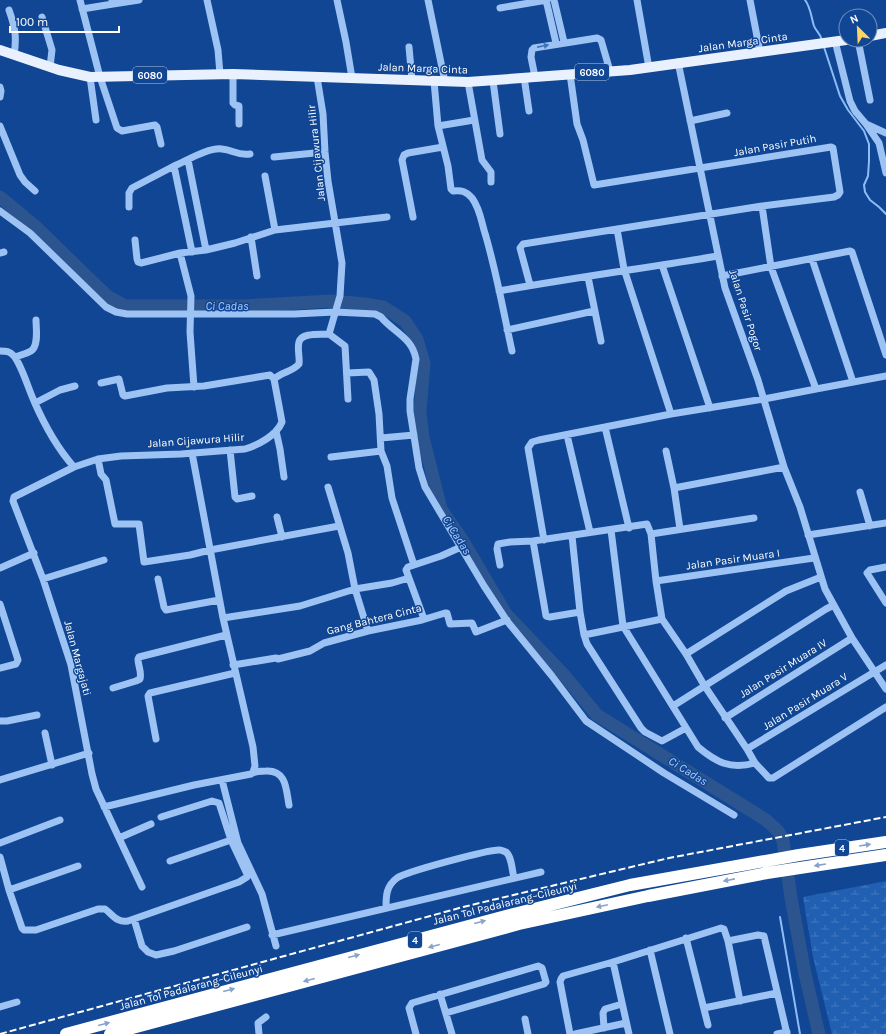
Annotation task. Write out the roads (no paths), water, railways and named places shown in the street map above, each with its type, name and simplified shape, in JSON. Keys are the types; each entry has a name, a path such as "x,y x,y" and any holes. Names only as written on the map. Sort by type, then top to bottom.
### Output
{"highway":[{"name":"Jalan Tol Padalarang–Cileunyi","path":"110,1034 519,924 648,896 767,867 799,855 886,842"},
{"name":"Jalan Tol Padalarang–Cileunyi","path":"66,1034 502,917 630,885 767,867 800,868 886,855"}],"main road":[{"name":"Jalan Marga Cinta","path":"0,50 72,74 95,77 233,74 468,82 649,68 678,62 838,41"}],"street":[{"path":"80,0 95,77 96,120"},
{"path":"82,10 113,2 139,0"},
{"path":"207,0 218,50 220,74"},
{"path":"337,0 346,42 358,78"},
{"path":"428,0 445,82"},
{"path":"500,8 514,3 547,0 560,43"},
{"path":"554,0 560,43"},
{"path":"637,0 649,68"},
{"path":"750,0 760,52"},
{"path":"9,10 15,28 16,42 14,55"},
{"path":"42,17 52,50 50,67"},
{"path":"535,77 531,57 532,50 534,48 599,38 601,40 610,70"},
{"path":"827,42 855,111 882,142 886,173"},
{"path":"409,47 412,80"},
{"path":"860,48 870,100"},
{"name":"Jalan Pasir Pogor","path":"678,62 725,288 764,399 784,467 800,507 814,558 825,589 852,638 886,689"},
{"path":"233,74 233,103 239,106 239,124"},
{"path":"570,74 577,124 583,140 594,185 700,168"},
{"path":"95,77 118,129 122,131 155,125 157,127 161,144"},
{"name":"Jalan Cijawura Hilir","path":"311,77 323,118 325,152 342,262 340,296 329,334"},
{"path":"524,77 529,111"},
{"path":"434,81 438,126 448,166 452,190 462,190 465,192 473,200 479,212 491,253 512,351"},
{"path":"493,81 500,134"},
{"path":"468,82 482,160 491,172 491,182"},
{"path":"0,87 0,97"},
{"path":"690,121 727,113"},
{"path":"438,126 474,120"},
{"path":"866,124 886,133"},
{"path":"0,126 20,176 35,191"},
{"name":"Jalan Pasir Putih","path":"700,168 831,146 833,148 840,192 838,195 834,197 762,206"},
{"path":"413,217 402,160 404,155 408,152 443,147"},
{"path":"129,207 129,193 132,188 174,166 211,150 220,148 238,154 250,154"},
{"path":"274,157 325,152"},
{"path":"188,160 206,250"},
{"path":"174,166 192,252"},
{"path":"265,176 276,230"},
{"path":"530,285 520,248 522,245 762,206 771,267 816,389"},
{"path":"0,211 30,233 106,306 116,312 127,314 190,312 294,314 336,311 376,314 410,343 415,352 416,359 410,399 410,414 419,468 425,487 484,586 507,620 586,721 664,774 734,815"},
{"path":"135,240 137,259 138,262 141,263 180,253 206,250 235,243 276,230 387,217"},
{"path":"617,229 624,270 671,414"},
{"path":"250,237 257,276"},
{"path":"722,276 850,251 854,254 886,355"},
{"path":"180,253 190,300 190,332 194,387"},
{"path":"499,291 718,256"},
{"path":"812,259 853,382"},
{"path":"662,265 710,408"},
{"path":"588,277 601,341"},
{"path":"507,330 594,311"},
{"path":"15,357 31,351 34,347 36,320"},
{"path":"274,379 279,375 294,370 299,364 299,342 301,339 306,336 329,334 345,346 348,399"},
{"path":"0,351 8,351 15,357 34,403 59,447 74,467"},
{"path":"347,373 369,372 374,380 380,414 382,451 385,458 394,506 414,565"},
{"path":"101,383 119,379 123,395 125,396 167,388 194,387 270,376 274,379 282,422 276,431 284,477"},
{"path":"544,540 528,448 532,442 671,414 764,399 886,376"},
{"path":"34,403 60,390 75,386"},
{"path":"605,427 629,528"},
{"name":"Jalan Cijawura Hilir","path":"74,467 98,460 121,456 245,449 254,446 276,431"},
{"path":"381,438 414,434"},
{"path":"567,435 590,532"},
{"path":"230,450 235,497 237,499 252,496"},
{"path":"331,457 382,451"},
{"path":"666,451 674,488 680,529"},
{"path":"192,453 226,635 253,748 255,766 253,772"},
{"path":"98,460 101,474 106,480 115,524 139,524 143,562 339,526"},
{"name":"Jalan Margajati","path":"74,467 13,499 34,553 71,665 92,774 104,807 142,887"},
{"path":"674,488 784,467"},
{"path":"328,487 348,553 368,631"},
{"path":"860,492 870,526"},
{"path":"277,517 282,537"},
{"path":"651,534 754,518"},
{"path":"808,535 886,523"},
{"path":"500,564 497,549 498,544 544,540 647,524 651,534 662,619 755,763 769,778 773,778 886,707"},
{"path":"611,530 623,626 686,728 698,747 717,761 723,764 738,766 755,763"},
{"path":"572,536 580,612 587,644 645,732 662,741 686,728"},
{"path":"534,541 546,616 550,617 580,612"},
{"path":"424,619 406,570 408,567 461,548"},
{"path":"0,568 34,553"},
{"name":"Jalan Pasir Muara I","path":"656,581 814,558"},
{"path":"43,579 104,560"},
{"path":"886,567 867,572 886,603"},
{"path":"686,654 786,591 821,577"},
{"path":"223,618 300,606 356,588 392,583 409,578"},
{"path":"158,579 166,610 219,600"},
{"path":"0,604 18,662 16,664 0,668"},
{"path":"673,706 834,605"},
{"name":"Gang Bahtera Cinta","path":"233,664 270,658 278,659 301,654 322,644 368,631 447,613 450,624 472,623 476,632 507,620"},
{"path":"584,635 662,619"},
{"path":"112,688 140,679 141,673 138,663 139,657 226,635"},
{"name":"Jalan Pasir Muara IV","path":"725,718 852,638"},
{"name":"Jalan Pasir Muara V","path":"747,749 886,665"},
{"path":"156,739 148,696 150,693 235,673"},
{"path":"0,721 37,715"},
{"path":"45,733 52,765"},
{"path":"0,780 88,753"},
{"path":"104,807 267,770 276,772 283,778 286,786 288,805"},
{"path":"222,780 238,843 262,894 276,946"},
{"path":"0,857 9,890 24,930 36,930 98,909 105,909 118,921 123,922 244,880 247,877 231,840 220,806 216,801 161,817"},
{"path":"0,843 60,820"},
{"path":"119,838 151,824"},
{"path":"170,861 231,840"},
{"path":"386,908 386,894 389,887 398,878 414,871 487,852 500,850 509,855 514,878"},
{"path":"9,890 78,866"},
{"path":"272,935 541,872"},
{"path":"134,919 142,946 148,952 156,955 174,951 247,927"},
{"path":"570,1034 560,982 563,976 722,928 724,929 728,941 740,1001"},
{"path":"728,941 758,935 764,936 787,1033 777,1034"},
{"path":"686,938 708,1025"},
{"path":"650,950 670,1034"},
{"path":"613,962 629,1034"},
{"path":"416,1034 409,1008 412,1003 538,966 542,968 546,978 546,982 544,984 446,1013"},
{"path":"704,1008 777,993"},
{"path":"440,994 452,1034"},
{"path":"0,1007 17,1002"},
{"path":"604,1028 605,1009 622,1004"},
{"path":"259,1034 258,1023 266,1017"},
{"path":"525,1019 528,1034"},
{"path":"575,1034 626,1023"}],"waterway":[{"path":"805,0 810,9 814,26 822,40"},
{"path":"824,47 840,96 848,110 864,131 869,144 868,176 864,185 865,192 870,200 886,214"},
{"name":"Ci Cadas","path":"0,197 36,227 107,296 125,306 243,306 331,301 383,307 405,321 417,339 424,363 420,412 423,437 441,509 463,541 506,614 564,675 597,715 766,820 778,831 783,840 791,898 805,974 819,1034"},
{"path":"780,917 800,1034"}],"railway":[{"path":"0,1034 463,907 669,858 886,817"}]}
